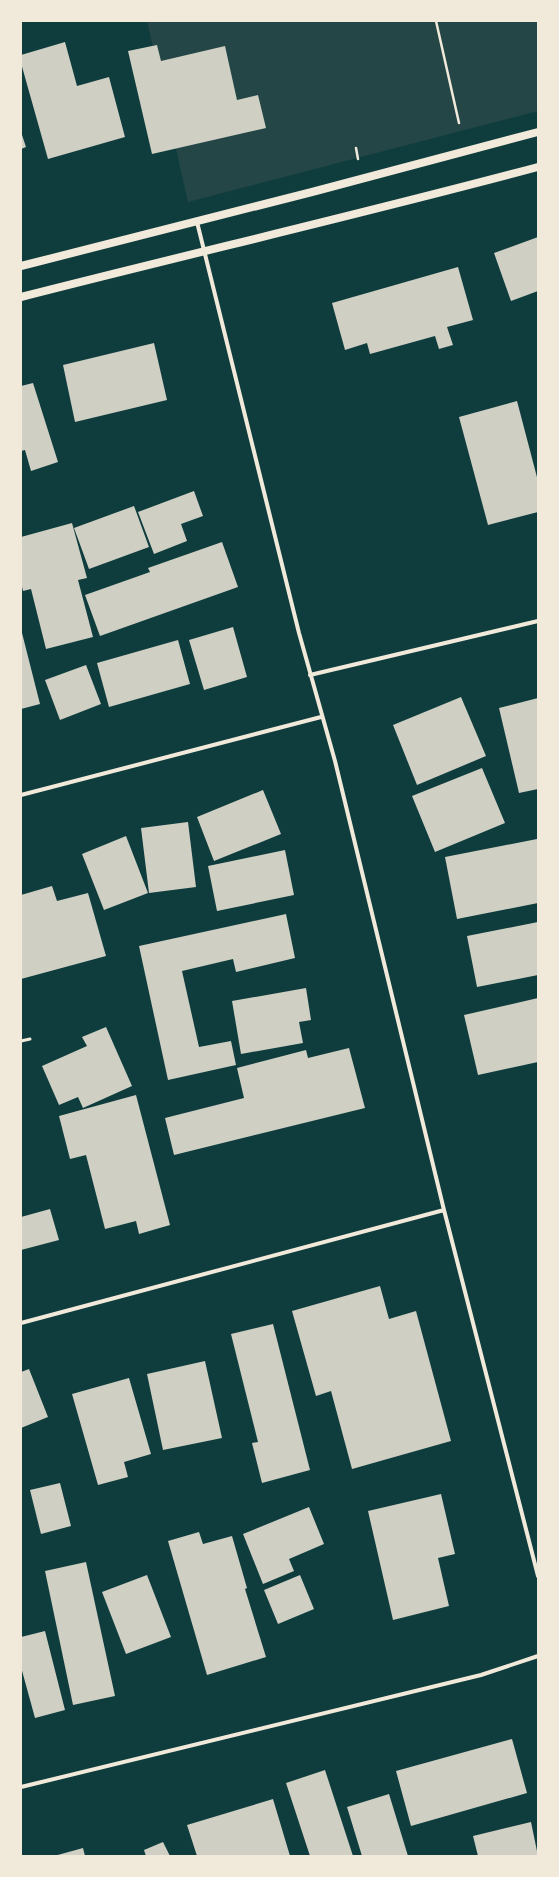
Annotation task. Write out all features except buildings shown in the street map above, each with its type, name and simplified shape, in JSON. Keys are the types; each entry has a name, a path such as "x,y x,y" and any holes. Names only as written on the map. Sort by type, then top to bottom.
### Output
{"main road":[{"path":"21,266 197,222 538,132"},
{"path":"21,297 205,250 329,221 538,167"}],"street":[{"path":"197,222 310,675 334,761 444,1210 538,1576"},
{"path":"310,675 538,621"},
{"path":"21,795 321,717"},
{"path":"21,1323 444,1210"},
{"path":"21,1787 481,1675 538,1656"}],"lane":[{"path":"21,1041 30,1039"}],"path":[{"path":"436,21 459,123"}],"shaded area":[{"path":"147,21 538,21 538,111 188,202"}]}
